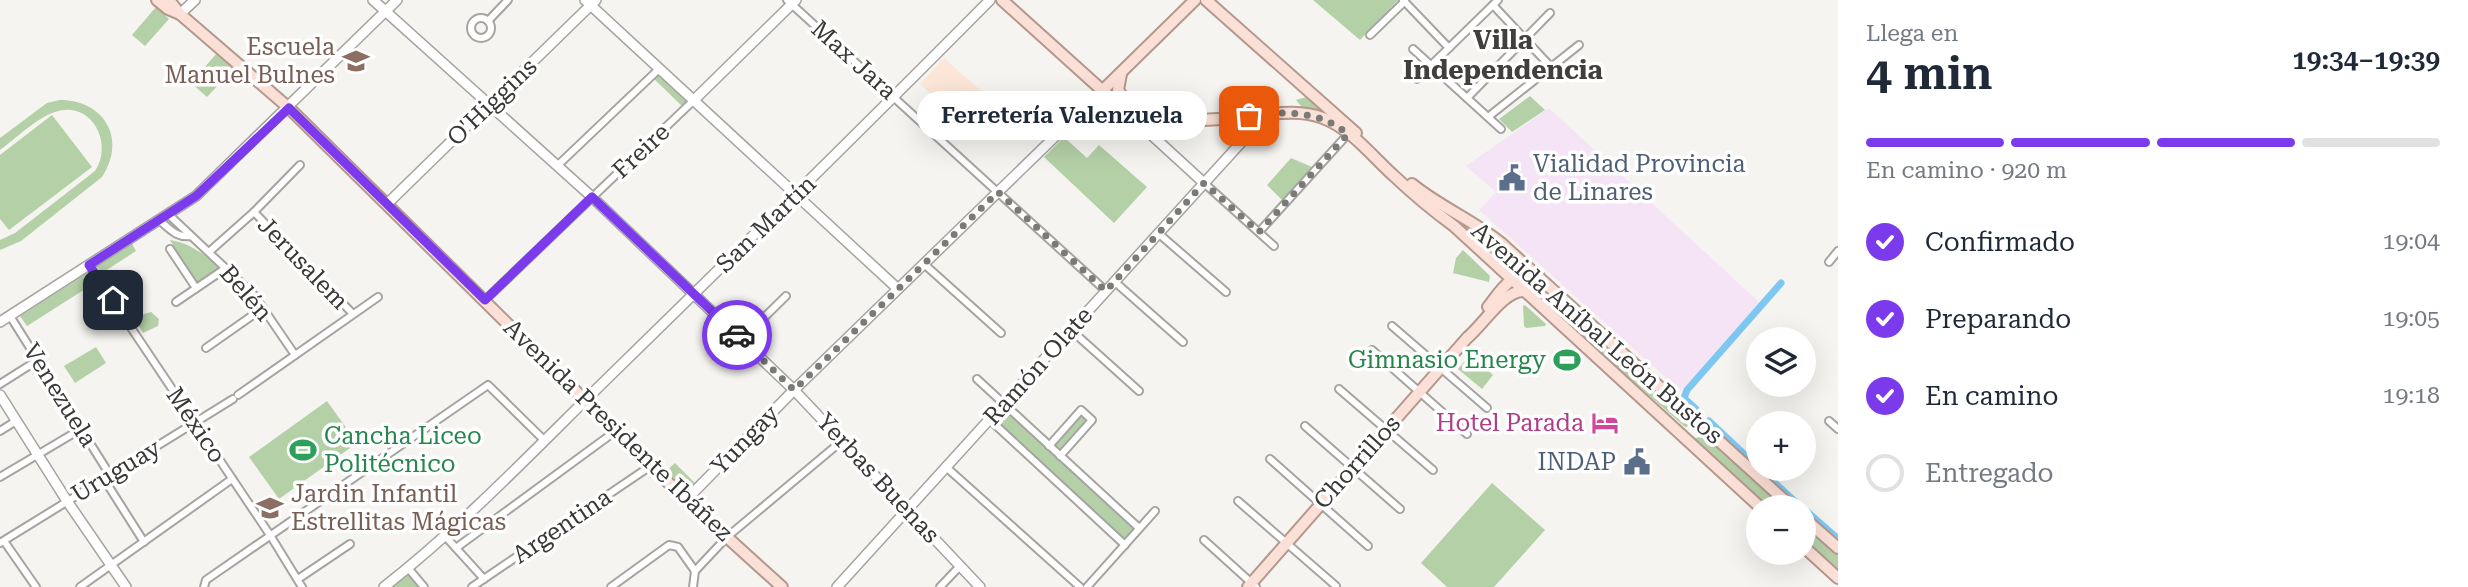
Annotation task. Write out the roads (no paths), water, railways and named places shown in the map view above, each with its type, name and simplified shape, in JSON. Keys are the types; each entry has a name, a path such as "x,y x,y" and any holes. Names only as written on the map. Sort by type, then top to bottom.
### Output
{"main road":[{"name":"Avenida Presidente Ibáñez","path":"158,0 168,9 180,14"},
{"name":"Avenida Presidente Ibáñez","path":"169,0 180,14 289,108 686,500 782,587"},
{"path":"1002,0 1114,101"},
{"name":"Yungay","path":"1103,90 1195,0"},
{"name":"Avenida Aníbal León Bustos","path":"1206,0 1414,185 1488,231 1779,495"},
{"path":"1186,9 1200,6 1217,10"},
{"path":"1122,71 1118,90 1125,101 1138,111"},
{"name":"Avenida Aníbal León Bustos","path":"1114,101 1138,111 1185,122 1289,113 1322,118 1348,134 1415,196 1454,226 1748,495"},
{"path":"1454,226 1460,220 1468,218"},
{"path":"1511,279 1522,274 1538,275"},
{"name":"Chorrillos","path":"1467,338 1511,279"},
{"name":"Chorrillos","path":"1252,586 1320,503 1467,338 1482,326 1509,294 1524,290"},
{"path":"1682,434 1692,432 1697,420"},
{"path":"1816,529 1838,548"},
{"path":"1816,558 1838,578"}],"street":[{"path":"180,14 195,0"},
{"name":"Yerbas Buenas","path":"373,0 695,293 843,440 979,587"},
{"path":"0,322 202,190 397,0"},
{"path":"488,21 508,0"},
{"name":"San Martín","path":"384,587 445,536 796,196 990,0"},
{"name":"Max Jara","path":"792,1 1106,291"},
{"name":"Freire","path":"485,300 693,101 792,1"},
{"path":"1370,36 1405,1 1449,48"},
{"path":"591,2 693,101 898,289"},
{"name":"O'Higgins","path":"387,204 591,2"},
{"path":"1417,79 1495,3 1551,66"},
{"path":"1467,98 1550,13"},
{"path":"1488,117 1579,45"},
{"path":"1413,49 1501,129"},
{"path":"557,166 659,69"},
{"name":"Yungay","path":"686,500 794,390 1103,90"},
{"path":"1114,101 1274,246"},
{"name":"Ramón Olate","path":"837,587 1267,114"},
{"path":"1259,232 1348,134"},
{"path":"209,252 254,212 300,165"},
{"name":"Jerusalem","path":"254,212 353,314"},
{"name":"Belén","path":"168,214 254,295 295,355"},
{"name":"Belén","path":"159,220 178,236 191,236"},
{"path":"1158,233 1226,292"},
{"path":"170,250 196,288"},
{"path":"1829,261 1838,251"},
{"path":"924,264 1001,333"},
{"name":"México","path":"89,265 302,587"},
{"path":"176,302 226,268"},
{"path":"1115,282 1183,342"},
{"path":"742,339 786,296"},
{"name":"Uruguay","path":"2,542 195,424 377,297"},
{"path":"206,348 263,309"},
{"name":"Venezuela","path":"10,316 81,429 144,542"},
{"path":"1392,326 1487,408"},
{"path":"1071,330 1139,391"},
{"path":"1372,350 1467,433"},
{"path":"0,384 38,360"},
{"path":"977,379 1139,528"},
{"path":"205,583 488,385 544,440"},
{"path":"1339,389 1433,470"},
{"path":"0,395 66,501 126,587"},
{"path":"1049,446 1081,410 1092,420 1060,456"},
{"path":"989,419 1125,545"},
{"path":"0,431 16,421"},
{"path":"1829,421 1838,429"},
{"path":"1306,426 1400,509"},
{"path":"0,477 81,429"},
{"path":"456,548 617,430"},
{"path":"692,587 695,571 727,537 843,440"},
{"path":"1270,459 1368,546"},
{"name":"Argentina","path":"472,587 652,465"},
{"path":"946,467 1080,587"},
{"path":"80,587 232,479"},
{"path":"1238,501 1336,586"},
{"path":"1087,587 1154,511"},
{"path":"445,536 484,579"},
{"path":"1204,540 1252,586"},
{"path":"2,542 36,587"},
{"path":"298,579 350,544"},
{"path":"611,587 669,545 678,547 695,571"},
{"path":"940,587 960,566"},
{"path":"408,568 425,587"}],"waterway":[{"path":"1696,409 1684,398 1687,390 1781,283"},
{"path":"1709,421 1746,456"},
{"path":"1773,481 1788,495"},
{"path":"1816,520 1838,539"}],"place":[{"name":"Escuela Manuel Bulnes","path":"356,61"},
{"name":"Ferretería Valenzuela","path":"1249,116"},
{"name":"Vialidad Provincia de Linares","path":"1512,178"},
{"name":"Gimnasio Energy","path":"1567,360"},
{"name":"Hotel Parada","path":"1605,423"},
{"name":"Cancha Liceo Politécnico","path":"303,450"},
{"name":"INDAP","path":"1637,462"},
{"name":"Jardin Infantil Estrellitas Mágicas","path":"270,508"}],"district":[{"name":"Villa Independencia","path":"1503,55"}]}
